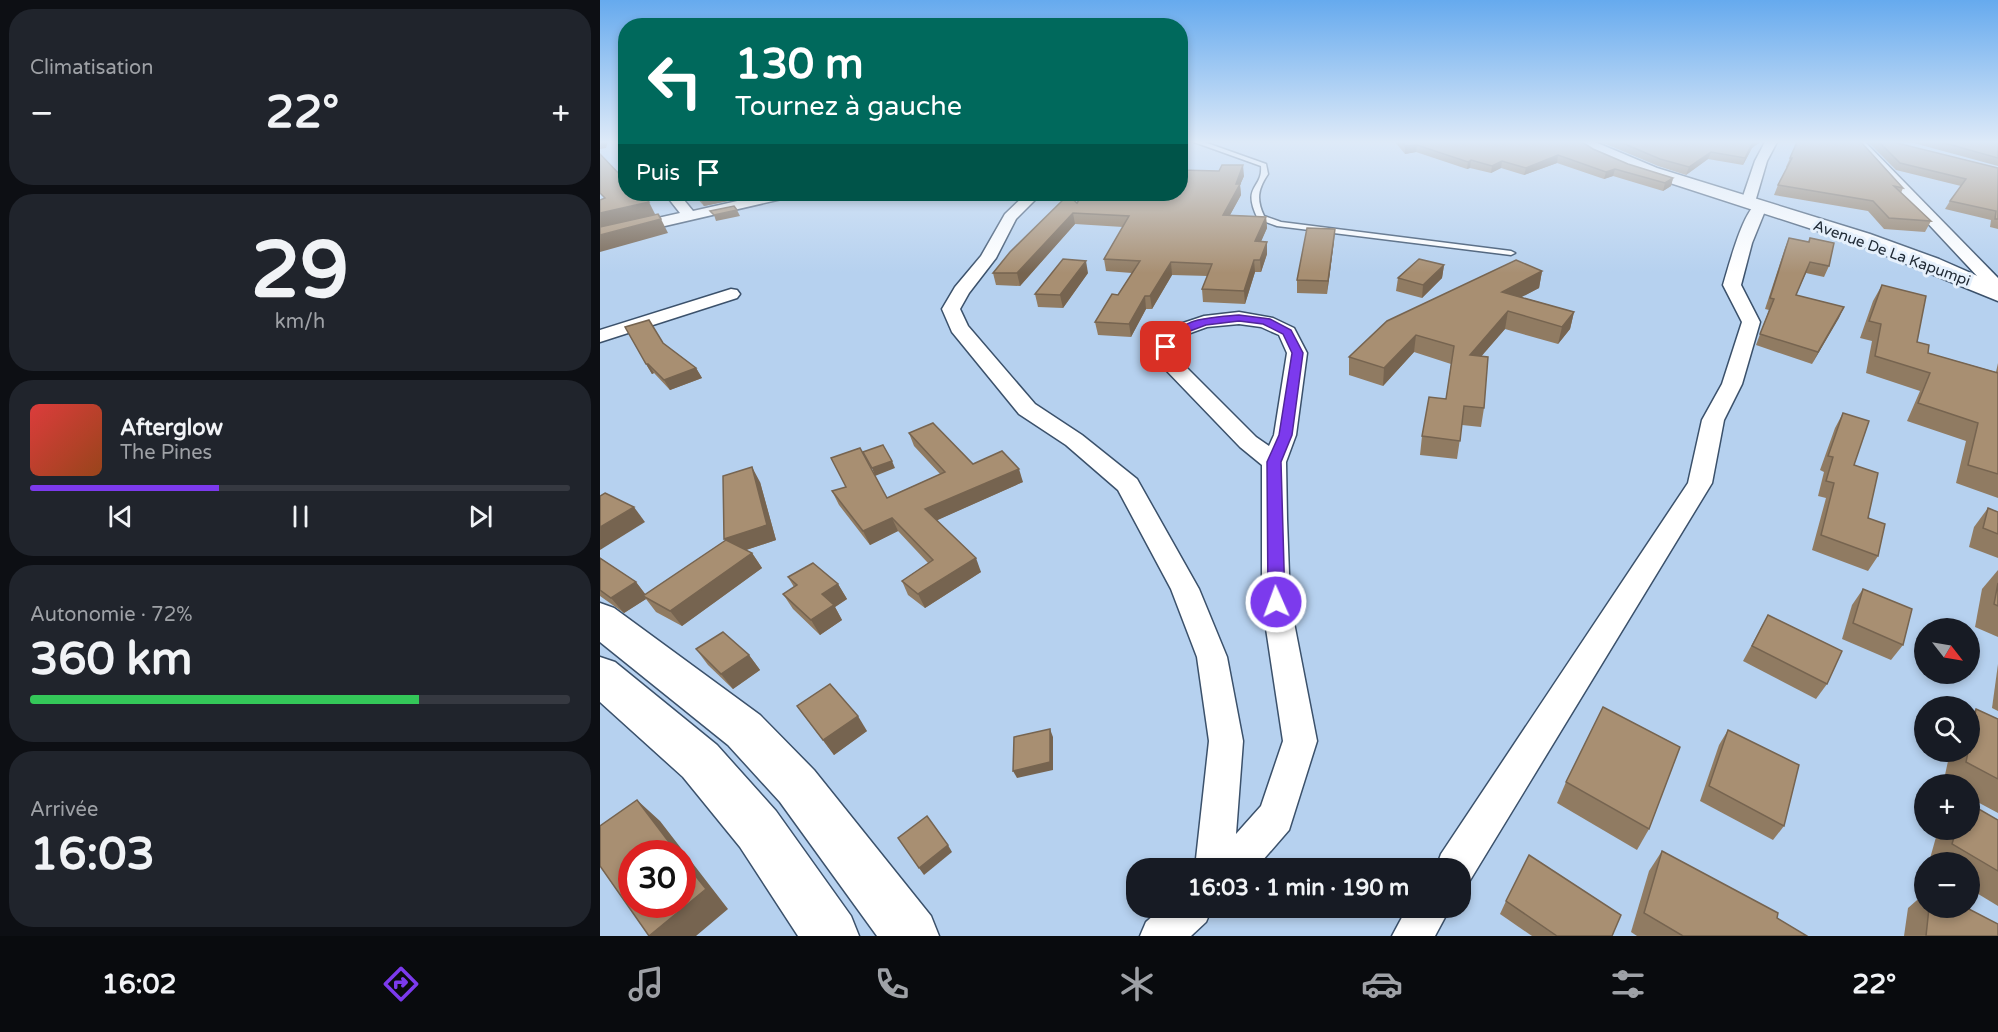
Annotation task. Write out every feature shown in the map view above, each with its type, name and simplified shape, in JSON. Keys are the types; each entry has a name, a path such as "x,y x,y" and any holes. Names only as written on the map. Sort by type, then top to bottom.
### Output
{"street":[{"name":"Avenue De La Kapumpi","path":"1697,186 1939,267 1998,294"},
{"path":"1461,858 1700,483 1713,420 1732,384 1751,322 1732,285 1757,186"},
{"path":"1900,186 1998,288"},
{"path":"678,201 689,214"},
{"path":"600,236 752,201"},
{"path":"1027,201 1010,217 988,258 951,309 959,328 1027,409 1074,441 1128,485 1185,589 1212,657 1226,741 1215,858"},
{"path":"600,336 731,294"},
{"path":"1240,858 1276,818 1300,741 1276,602 1274,462 1285,435 1297,353 1287,332 1266,322 1239,318 1204,322 1178,331 1166,347 1171,364 1248,442 1274,462"},
{"path":"600,619 744,730 797,786 911,936"},
{"path":"600,675 700,761 758,829 831,936"},
{"path":"700,761 744,730"},
{"path":"1160,936 1181,918"},
{"path":"1412,936 1424,918"}],"lane":[{"path":"1257,186 1254,190 1254,203 1261,217 1281,224 1511,253"}],"building":[{"path":"600,186 618,186 618,201 649,202 600,213 600,200 605,198 600,193"},
{"path":"1188,186 1239,186 1223,215 1266,217 1255,241 1267,242 1260,260 1254,260 1244,291 1202,289 1212,264 1171,262 1150,296 1145,296 1129,324 1095,322 1112,294 1118,295 1140,261 1104,259 1129,216 1073,213 1017,273 993,273 1010,252 1062,201 1077,203 1078,201 1188,201"},
{"path":"1782,186 1901,186 1903,188 1894,186 1931,221 1889,218 1873,201"},
{"path":"1961,186 1998,186 1998,219 1995,219 1996,211 1950,201"},
{"path":"734,206 737,210 714,215 710,211"},
{"path":"658,214 661,219 600,235 600,227"},
{"path":"1307,228 1335,229 1328,281 1297,280"},
{"path":"1789,238 1809,242 1810,238 1834,243 1829,266 1810,262 1796,295 1844,307 1818,352 1760,334 1774,299 1770,298"},
{"path":"1063,259 1086,261 1060,295 1035,294"},
{"path":"1419,259 1444,265 1423,285 1398,278"},
{"path":"1516,260 1542,271 1502,292 1574,312 1562,327 1508,311 1470,355 1488,357 1484,408 1464,406 1460,441 1422,436 1429,397 1446,399 1454,346 1416,335 1384,368 1349,357 1387,321"},
{"path":"1882,285 1926,296 1917,342 1929,345 1928,353 1998,373 1998,474 1968,465 1978,423 1918,403 1930,373 1875,356 1881,324 1869,321"},
{"path":"649,320 663,343 696,368 664,380 646,364 625,327"},
{"path":"1843,413 1869,421 1854,465 1878,473 1868,518 1885,524 1878,556 1821,535 1834,483 1826,481 1833,457 1828,456"},
{"path":"933,423 973,464 1002,451 1019,469 925,509 976,558 918,594 902,581 933,560 892,518 863,531 832,491 846,487 831,458 860,448 887,498 945,472 909,433"},
{"path":"883,445 892,461 872,468 863,452"},
{"path":"752,467 767,525 724,539 723,476"},
{"path":"605,493 634,507 600,527 600,496"},
{"path":"1988,508 1998,512 1998,534 1983,528"},
{"path":"726,540 752,553 670,611 643,596"},
{"path":"600,558 636,582 611,598 600,590"},
{"path":"813,563 838,584 822,594 834,605 811,620 783,594 797,585 788,577"},
{"path":"1998,583 1998,606 1994,604"},
{"path":"1863,589 1912,609 1903,645 1853,623"},
{"path":"1768,615 1842,651 1827,684 1752,646"},
{"path":"723,632 749,655 721,674 696,649"},
{"path":"830,684 858,716 823,740 797,706"},
{"path":"1603,707 1680,747 1649,829 1566,782"},
{"path":"1980,711 1998,719 1998,779 1966,762 1980,762"},
{"path":"1050,729 1050,762 1013,771 1014,737"},
{"path":"1728,730 1799,765 1784,826 1709,786"},
{"path":"637,800 667,840 618,840 618,892 600,866 600,826"},
{"path":"1980,810 1998,820 1998,871 1980,860 1980,852 1966,852 1952,844 1953,840 1980,840"},
{"path":"927,816 948,845 919,868 898,838"},
{"path":"1662,851 1778,913 1777,918 1807,936 1683,936 1644,913"},
{"path":"1529,855 1621,915 1612,936 1557,936 1506,901"},
{"path":"696,876 706,889 696,897"},
{"path":"1980,915 1998,924 1998,936 1926,936 1928,918 1980,918"},
{"path":"636,918 671,918 649,936"}],"route":[{"path":"1166,347 1178,331 1204,322 1239,318 1266,322 1287,332 1297,353 1285,435 1274,462 1276,602"}]}
